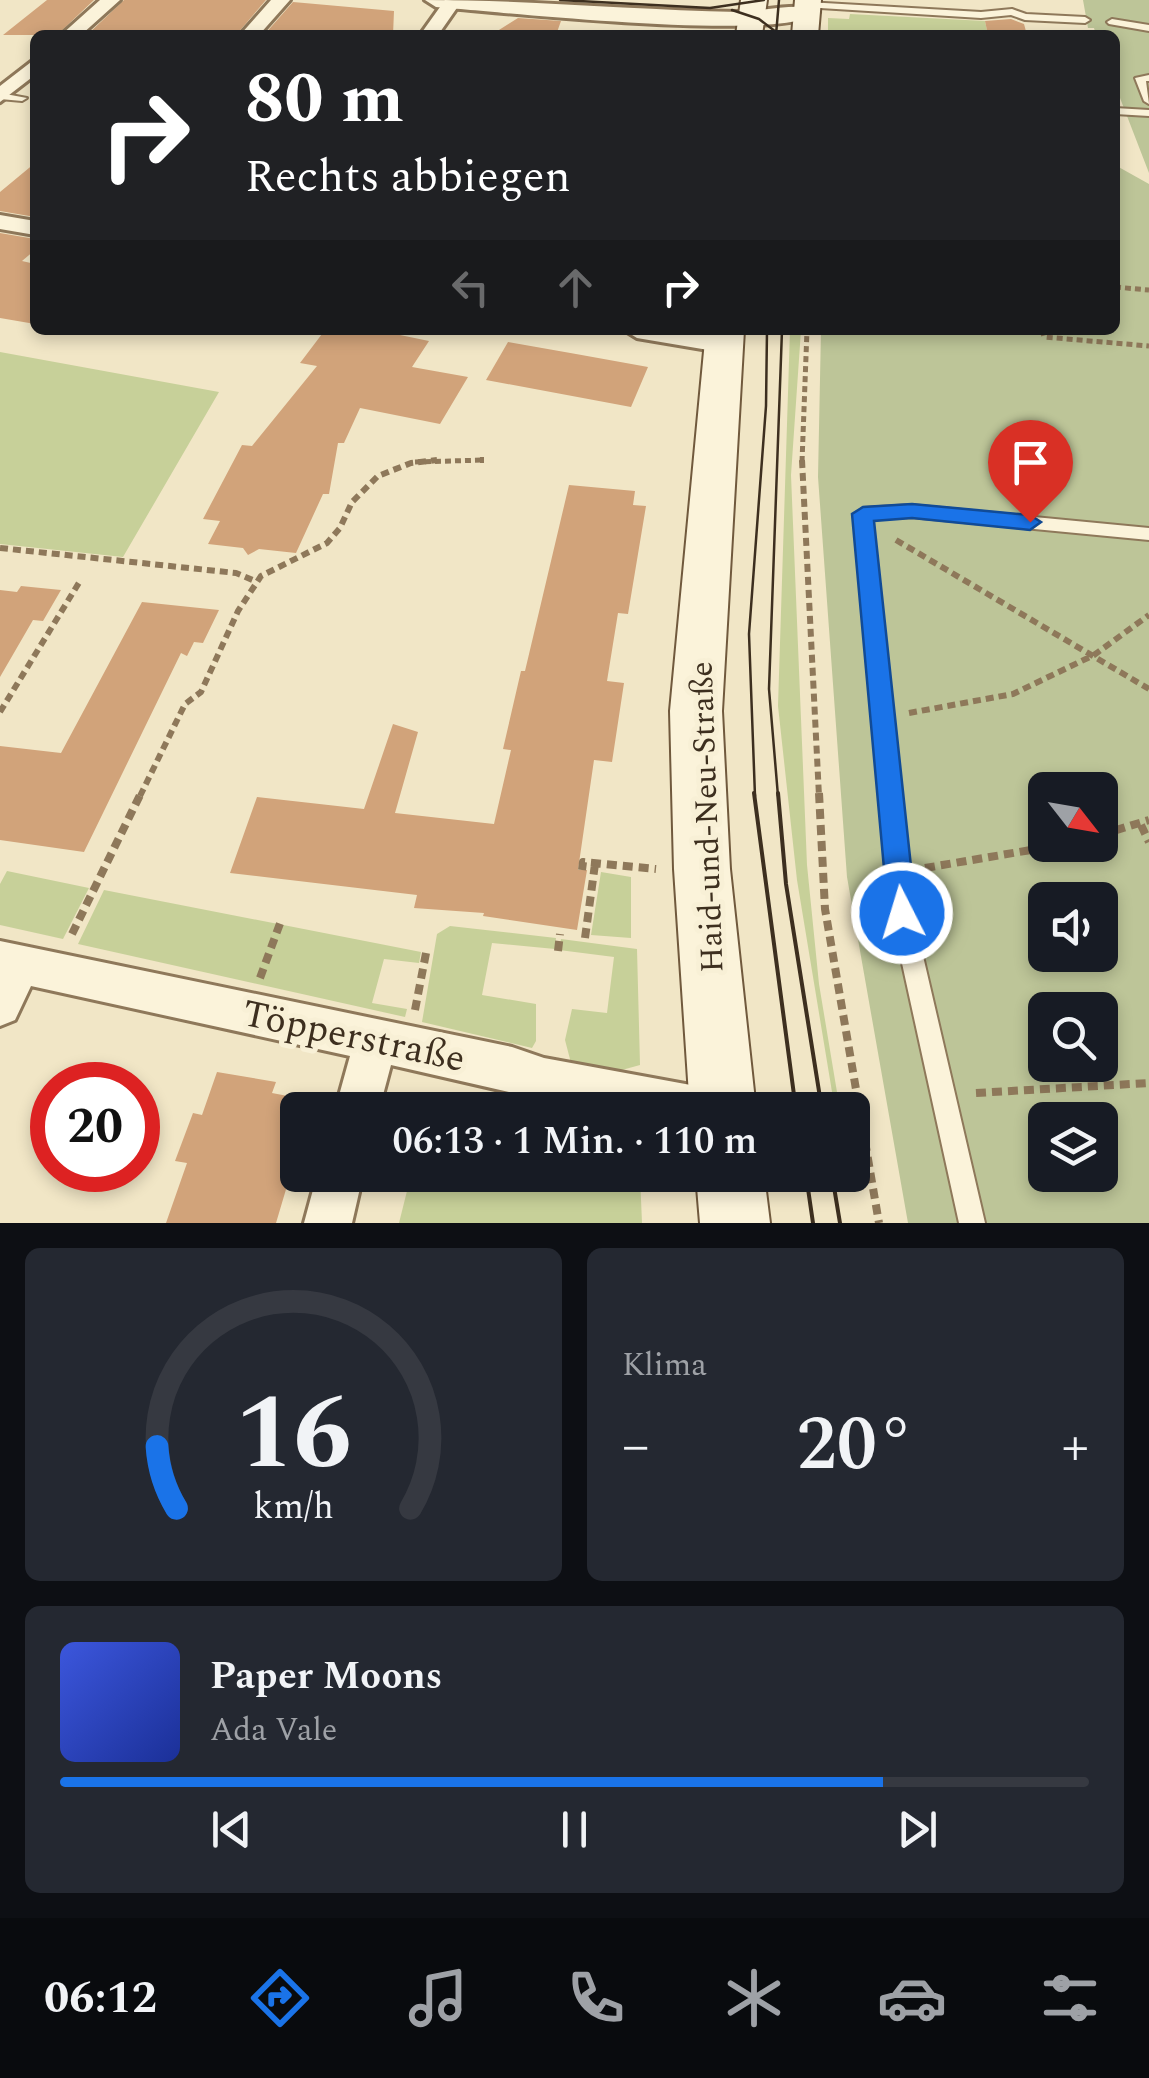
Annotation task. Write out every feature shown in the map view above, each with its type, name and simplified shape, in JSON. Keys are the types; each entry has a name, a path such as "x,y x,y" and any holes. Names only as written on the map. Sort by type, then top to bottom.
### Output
{"main road":[{"name":"Haid-und-Neu-Straße","path":"721,1092 702,869 696,712 703,584 728,335"},
{"path":"732,1192 735,1223"}],"street":[{"path":"76,30 111,0"},
{"path":"254,30 281,0"},
{"path":"431,30 444,1 807,13"},
{"path":"0,96 30,70"},
{"path":"0,222 30,227"},
{"path":"0,1006 24,965"},
{"name":"Töpperstraße","path":"24,965 610,1092"},
{"path":"363,1092 376,1041"},
{"path":"328,1223 336,1192"}],"lane":[{"path":"807,13 1085,20"},
{"path":"1136,23 1149,18"},
{"path":"1112,22 1149,28"},
{"path":"1145,78 1149,101"},
{"path":"0,96 22,98"},
{"path":"1120,111 1149,112"},
{"path":"972,1223 902,913 863,514 912,511 1149,534"}],"path":[{"path":"1120,287 1149,290"},
{"path":"808,335 802,465 826,909 879,1223"},
{"path":"1043,335 1149,346"},
{"path":"24,965 185,704 202,692 254,581 318,551 339,534 352,502 370,480 410,462 431,458 484,460"},
{"path":"863,514 900,543 1149,689"},
{"path":"0,548 236,573 254,581"},
{"path":"0,712 80,580"},
{"path":"883,714 911,713 1013,694 1094,655 1149,615"},
{"path":"1118,830 1145,823 1149,842"},
{"path":"899,872 1028,850"},
{"path":"582,870 583,862 631,869"},
{"path":"585,938 595,864"},
{"path":"246,1013 282,918"},
{"path":"558,951 560,934"},
{"path":"420,990 427,948"},
{"path":"943,1096 1149,1083"}],"green space":[{"path":"1083,0 1149,0 1149,173 1120,98 1120,30 1088,28"},
{"path":"850,14 985,21 987,30 828,30 828,18 849,19"},
{"path":"1120,168 1149,184 1149,1223 908,1223 847,877 818,477 821,335 1120,335"},
{"path":"790,335 801,335 791,475 807,865 819,984 837,1092 832,1092 797,880 778,706"},
{"path":"0,352 219,392 123,557 0,544"},
{"path":"7,871 89,888 63,939 0,925 0,884"},
{"path":"601,872 631,877 631,938 591,935"},
{"path":"104,890 421,952 419,963 384,959 372,1003 407,1009 405,1017 78,944"},
{"path":"450,926 556,938 555,949 492,943 482,995 536,1004 536,1041 532,1048 422,1022 437,934"},
{"path":"561,939 637,949 640,1065 611,1073 571,1063 565,1040 572,1009 607,1013 614,957 559,950"},
{"path":"407,1192 641,1192 642,1223 399,1223"}],"building":[{"path":"47,0 94,0 62,30 3,35"},
{"path":"124,0 266,0 240,30 92,30"},
{"path":"293,2 394,11 393,30 268,30"},
{"path":"518,18 561,21 558,30 499,30"},
{"path":"1011,19 1024,24 1026,30 987,30 985,21"},
{"path":"30,167 30,216 0,211 0,192"},
{"path":"0,233 30,238 30,254 22,261 30,263 30,323 0,318"},
{"path":"321,335 400,335 429,341 412,367 468,377 440,424 360,408 344,443 338,443 329,494 323,494 296,553 259,549 248,555 243,548 208,544 220,521 203,519 242,445 252,446 317,366 300,363"},
{"path":"508,342 648,367 631,407 486,380"},
{"path":"569,485 635,491 633,505 646,506 628,614 618,613 607,681 624,683 612,762 594,760 578,870 587,870 577,930 483,916 484,913 414,908 417,895 230,873 257,797 364,809 393,724 418,732 395,813 494,824 511,750 503,749"},
{"path":"21,586 61,590 43,621 33,620 0,677 0,590 17,592"},
{"path":"142,602 219,610 203,643 194,642 187,656 181,653 84,852 0,840 0,746 61,753"},
{"path":"217,1072 276,1082 272,1093 280,1095 280,1192 285,1192 276,1223 166,1223 187,1163 175,1161 193,1113 202,1115"}],"tram line":[{"path":"560,0 710,8 764,0"},
{"path":"776,30 779,0"},
{"path":"732,10 759,19 773,30"},
{"path":"755,796 749,634 766,406 767,335"},
{"path":"778,796 769,689 782,335"},
{"path":"754,793 794,1092"},
{"path":"778,793 786,884 819,1092"},
{"path":"808,1192 813,1223"},
{"path":"835,1192 840,1223"}],"route":[{"path":"902,913 863,514 912,511 1030,522"}]}
